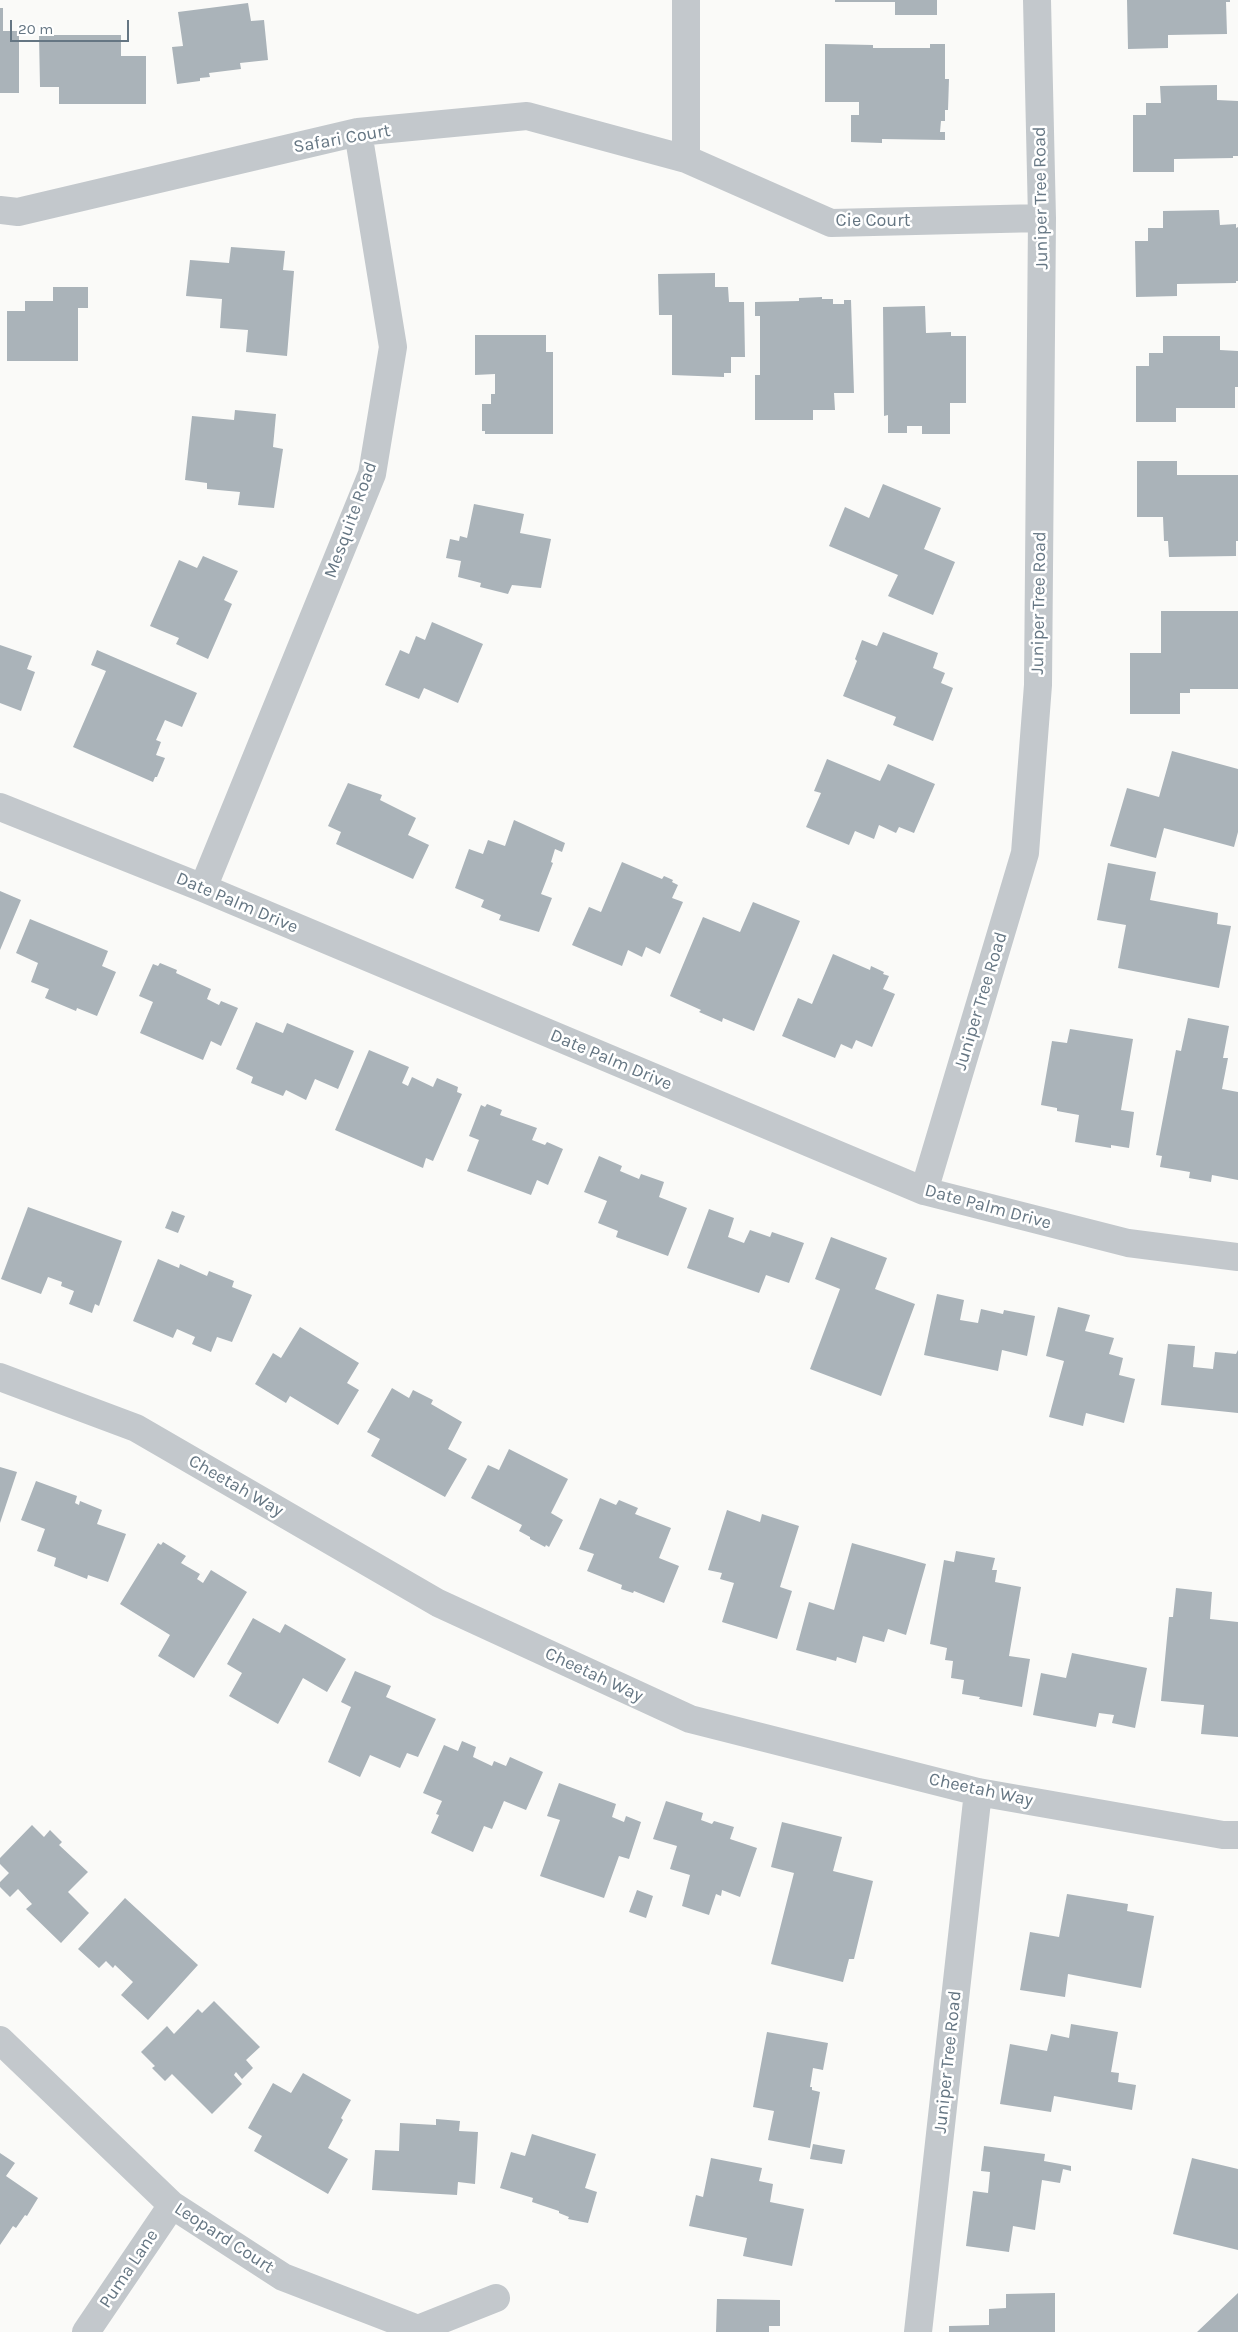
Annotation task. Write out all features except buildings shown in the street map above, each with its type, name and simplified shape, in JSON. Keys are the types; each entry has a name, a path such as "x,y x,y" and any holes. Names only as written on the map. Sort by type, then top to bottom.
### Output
{"street":[{"path":"686,0 686,159"},
{"name":"Juniper Tree Road","path":"924,1191 1025,853 1038,685 1042,218 1037,0"},
{"name":"Safari Court","path":"0,210 18,212 358,132 527,116 686,159"},
{"name":"Mesquite Road","path":"203,888 372,474 393,347 358,132"},
{"name":"Cie Court","path":"686,159 831,223 1042,218"},
{"name":"Date Palm Drive","path":"0,807 203,888 924,1191 1128,1243 1238,1258"},
{"name":"Cheetah Way","path":"0,1377 136,1428 438,1603 690,1719 978,1792 1223,1835 1238,1836"},
{"name":"Juniper Tree Road","path":"918,2332 978,1792"},
{"name":"Leopard Court","path":"0,2040 172,2206 283,2277 418,2330 496,2298"},
{"name":"Puma Lane","path":"86,2332 172,2206"}]}
